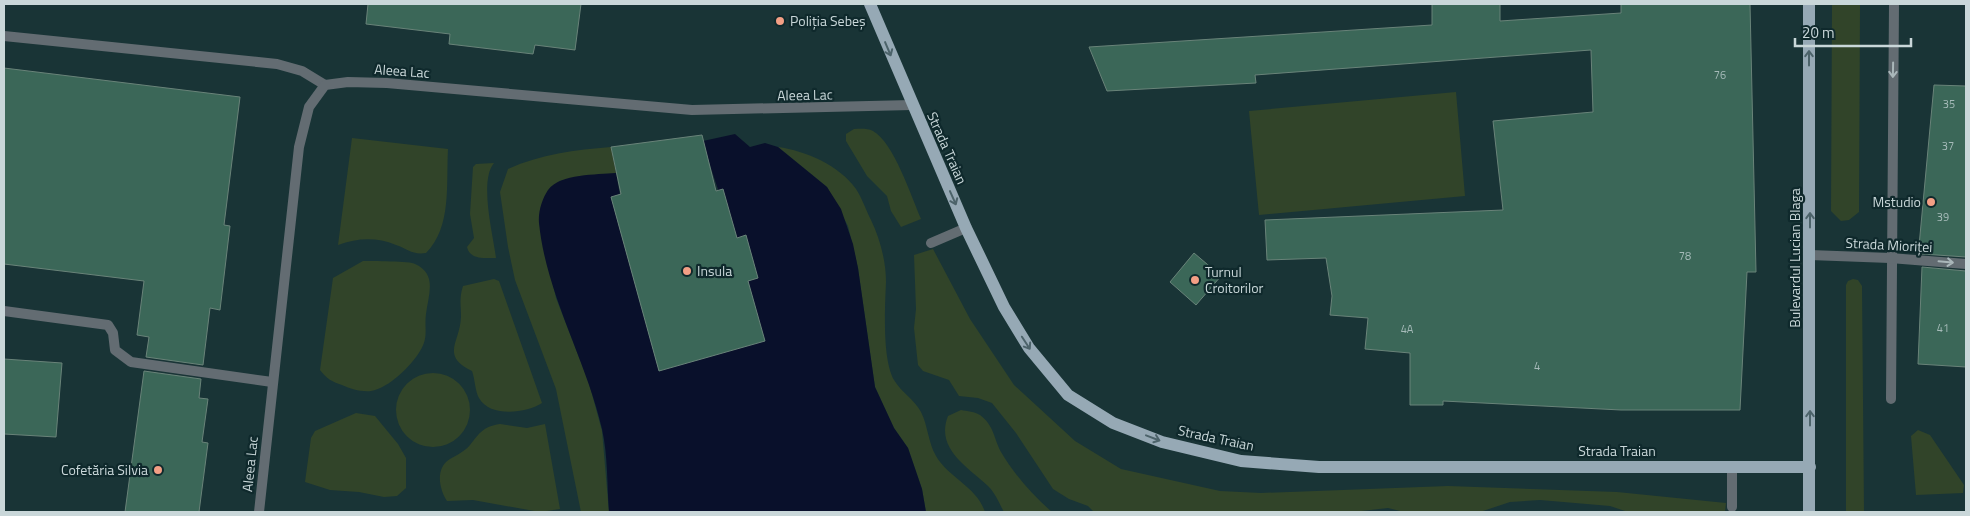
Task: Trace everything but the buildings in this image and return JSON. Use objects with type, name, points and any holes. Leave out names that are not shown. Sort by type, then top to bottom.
[{"type":"main road","name":"Strada Traian","points":[[870,4],[912,106],[966,228],[1004,307],[1024,339],[1068,395],[1113,423],[1162,442],[1241,461],[1319,467],[1810,467]]},
{"type":"main road","name":"Bulevardul Lucian Blaga","points":[[1809,4],[1809,512]]},
{"type":"street","points":[[1891,399],[1890,258],[1894,4]]},
{"type":"street","points":[[4,36],[277,64],[302,71],[325,85]]},
{"type":"street","name":"Aleea Lac","points":[[259,512],[272,382],[300,147],[309,107],[325,85],[348,82],[387,83],[692,110],[912,106]]},
{"type":"street","points":[[931,242],[966,228]]},
{"type":"street","name":"Strada Mioriței","points":[[1810,255],[1890,258],[1966,264]]},
{"type":"street","points":[[4,311],[108,325],[113,333],[115,350],[131,362],[272,382]]},
{"type":"street","points":[[1732,467],[1732,507]]},
{"type":"green space","points":[[1832,4],[1860,4],[1859,212],[1849,220],[1841,221],[1831,211]]},
{"type":"green space","points":[[1456,92],[1465,196],[1259,215],[1249,111]]},
{"type":"green space","points":[[854,129],[873,131],[881,137],[895,158],[921,219],[901,227],[891,211],[887,196],[867,176],[846,141],[846,134]]},
{"type":"green space","points":[[352,138],[448,149],[444,218],[434,243],[426,253],[414,252],[389,242],[374,240],[360,240],[338,245]]},
{"type":"green space","points":[[611,147],[616,173],[559,181],[539,222],[556,298],[589,383],[602,431],[609,512],[581,512],[556,389],[515,280],[500,192],[508,169],[520,164],[558,154]]},
{"type":"green space","points":[[778,147],[800,152],[821,160],[841,173],[856,189],[877,235],[884,258],[886,274],[885,332],[890,371],[897,384],[921,412],[936,456],[948,471],[976,496],[985,512],[926,512],[922,489],[908,448],[894,428],[875,387],[858,268],[848,226],[827,187]]},
{"type":"green space","points":[[494,163],[490,171],[487,195],[496,258],[478,257],[471,254],[467,247],[474,238],[470,214],[473,167],[476,164]]},
{"type":"green space","points":[[933,249],[970,319],[1014,385],[1075,441],[1121,469],[1220,491],[1261,493],[1448,486],[1617,492],[1726,503],[1725,512],[1628,512],[1610,506],[1540,500],[1510,502],[1480,512],[1404,512],[1388,508],[1353,512],[1094,512],[1088,506],[1069,499],[1053,489],[1016,433],[992,403],[978,398],[959,396],[949,380],[923,371],[918,365],[914,328],[916,309],[914,255]]},
{"type":"green space","points":[[363,261],[415,264],[427,274],[430,286],[423,346],[411,363],[392,381],[385,386],[371,391],[360,391],[335,383],[320,370],[333,278]]},
{"type":"green space","points":[[494,279],[499,281],[542,403],[518,411],[500,411],[491,409],[484,404],[479,398],[472,371],[462,365],[454,354],[460,326],[463,286]]},
{"type":"green space","points":[[1858,280],[1862,286],[1864,512],[1846,512],[1846,285],[1848,281]]},
{"type":"green space","points":[[433,373],[454,379],[464,389],[470,410],[464,431],[454,441],[433,447],[412,441],[402,431],[396,410],[402,389],[412,379]]},
{"type":"green space","points":[[961,410],[976,413],[985,419],[1001,452],[1012,468],[1031,492],[1052,512],[1004,512],[991,489],[963,464],[950,448],[945,428],[948,416]]},
{"type":"green space","points":[[356,413],[375,416],[398,444],[406,458],[406,488],[397,496],[384,497],[359,492],[330,490],[305,482],[311,438],[315,431]]},
{"type":"green space","points":[[500,424],[527,428],[545,424],[560,509],[540,512],[473,500],[447,501],[440,485],[440,473],[445,463],[466,449],[485,429]]},
{"type":"green space","points":[[1918,430],[1930,435],[1964,485],[1963,493],[1916,495],[1911,436]]},
{"type":"water","points":[[735,134],[750,147],[765,143],[778,147],[827,187],[841,209],[853,244],[858,268],[875,387],[894,428],[908,448],[922,489],[926,512],[609,512],[602,429],[595,403],[558,301],[543,249],[539,223],[542,201],[548,190],[561,180],[579,176],[616,173],[620,195],[611,198],[659,371],[748,281],[703,141]]},
{"type":"place","name":"Poliția Sebeș","points":[[780,21]]},
{"type":"place","name":"Mstudio","points":[[1931,202]]},
{"type":"place","name":"Insula","points":[[687,271]]},
{"type":"place","name":"Turnul Croitorilor","points":[[1195,280]]},
{"type":"place","name":"Cofetăria Silvia","points":[[158,470]]}]
